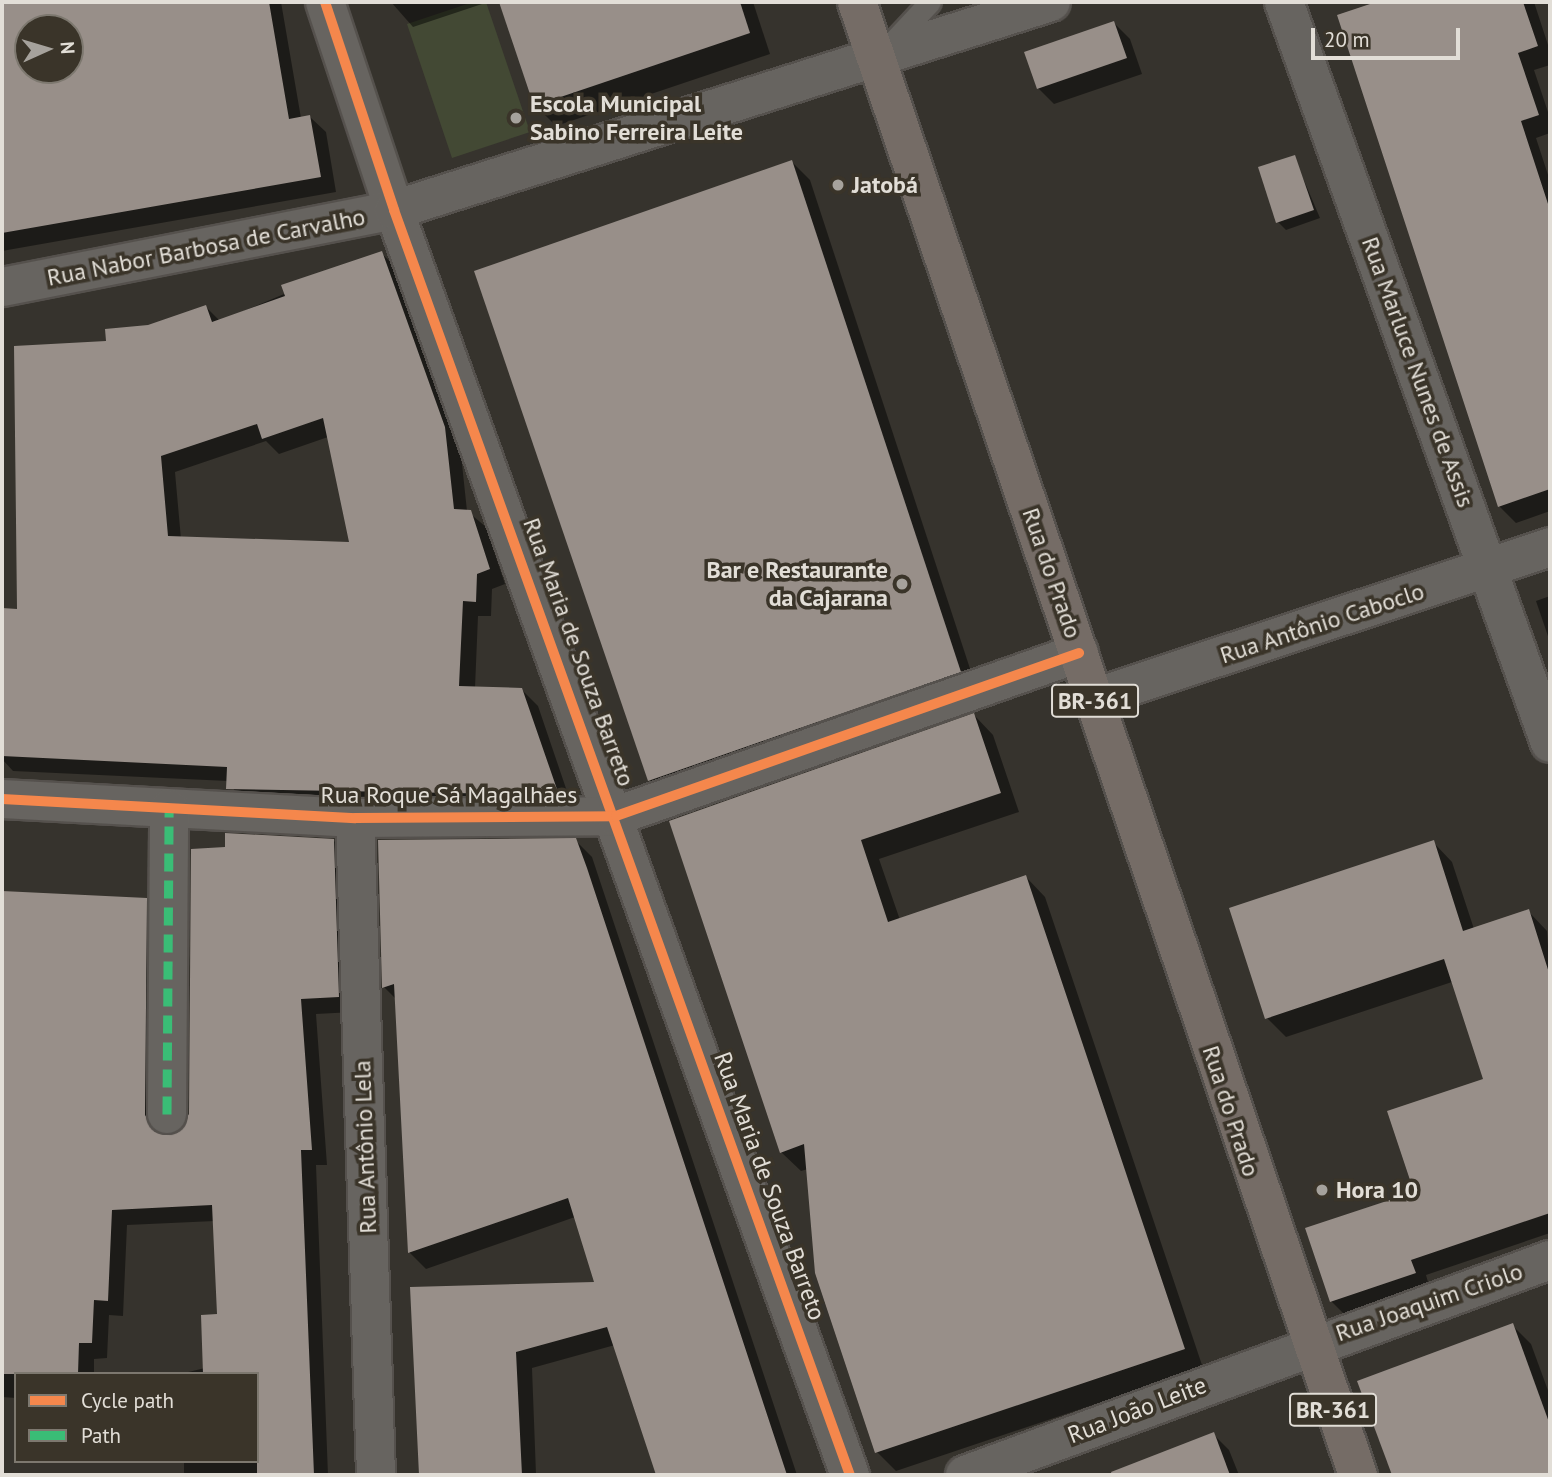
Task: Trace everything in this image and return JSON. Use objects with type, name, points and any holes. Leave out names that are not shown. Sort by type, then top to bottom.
[{"type":"main road","name":"Rua do Prado","points":[[857,2],[1079,653],[1309,1344]]},
{"type":"main road","name":"BR-361","points":[[1309,1344],[1358,1475]]},
{"type":"street","name":"Rua Maria de Souza Barreto","points":[[325,2],[394,210],[617,816],[850,1475]]},
{"type":"street","name":"Rua Nabor Barbosa de Carvalho","points":[[2,287],[394,210],[876,60],[1051,2]]},
{"type":"street","name":"Rua Marluce Nunes de Assis","points":[[1284,2],[1550,744]]},
{"type":"street","name":"Rua Antônio Caboclo","points":[[1094,698],[1550,547]]},
{"type":"street","name":"Rua Roque Sá Magalhães","points":[[2,799],[355,818],[617,816],[1079,653]]},
{"type":"street","points":[[167,1114],[169,809]]},
{"type":"street","name":"Rua Antônio Lela","points":[[355,818],[376,1475]]},
{"type":"street","name":"Rua Joaquim Criolo","points":[[1309,1344],[1550,1260]]},
{"type":"street","name":"Rua João Leite","points":[[965,1475],[1309,1344]]},
{"type":"lane","points":[[876,60],[930,2]]},
{"type":"green space","points":[[473,2],[486,2],[530,132],[452,158],[407,24]]},
{"type":"building","points":[[2,2],[269,2],[289,119],[310,115],[321,177],[2,233]]},
{"type":"building","points":[[499,2],[740,2],[750,33],[534,106]]},
{"type":"building","points":[[1376,2],[1523,2],[1538,46],[1518,53],[1539,115],[1521,121],[1550,210],[1550,489],[1498,507],[1337,15]]},
{"type":"building","points":[[1114,21],[1127,58],[1037,89],[1024,52]]},
{"type":"building","points":[[1295,155],[1314,210],[1276,223],[1258,167]]},
{"type":"building","points":[[792,160],[961,672],[648,781],[474,271]]},
{"type":"building","points":[[382,251],[445,427],[454,509],[471,510],[490,569],[477,574],[476,602],[463,601],[459,686],[522,688],[559,795],[226,789],[227,767],[2,756],[2,608],[17,609],[14,346],[106,341],[105,329],[148,325],[206,305],[212,322],[285,296],[281,285]],"holes":[[[323,418],[349,542],[168,536],[161,456],[257,424],[262,439]]]},
{"type":"building","points":[[974,713],[1001,793],[861,840],[888,922],[1026,875],[1185,1349],[875,1453],[815,1273],[804,1144],[780,1153],[669,821]]},
{"type":"building","points":[[225,833],[334,839],[339,997],[301,999],[312,1150],[301,1150],[314,1475],[257,1475],[259,1372],[203,1372],[201,1315],[217,1314],[212,1205],[112,1210],[108,1301],[94,1300],[92,1343],[79,1343],[78,1372],[2,1374],[2,891],[147,898],[145,1115],[155,1132],[177,1133],[189,1114],[191,849],[225,847]]},
{"type":"building","points":[[576,838],[787,1475],[656,1475],[607,1327],[516,1352],[522,1475],[419,1475],[410,1287],[594,1282],[568,1198],[408,1253],[394,984],[382,988],[378,840]]},
{"type":"building","points":[[1434,840],[1463,931],[1529,909],[1550,976],[1550,1213],[1411,1260],[1416,1273],[1330,1302],[1305,1228],[1414,1192],[1387,1111],[1483,1079],[1444,959],[1265,1019],[1229,908]]},
{"type":"building","points":[[1513,1323],[1550,1425],[1550,1475],[1392,1475],[1357,1381]]},
{"type":"building","points":[[1214,1432],[1230,1475],[1112,1475],[1111,1472]]},
{"type":"marked path","points":[[167,1114],[169,809]]},
{"type":"cycle path","points":[[325,2],[394,210],[850,1475]]},
{"type":"cycle path","points":[[2,799],[355,818],[616,816],[1079,653]]},
{"type":"place","name":"Escola Municipal Sabino Ferreira Leite","points":[[516,118]]},
{"type":"place","name":"Jatobá","points":[[838,185]]},
{"type":"place","name":"Bar e Restaurante da Cajarana","points":[[902,584]]},
{"type":"place","name":"Hora 10","points":[[1322,1190]]}]
